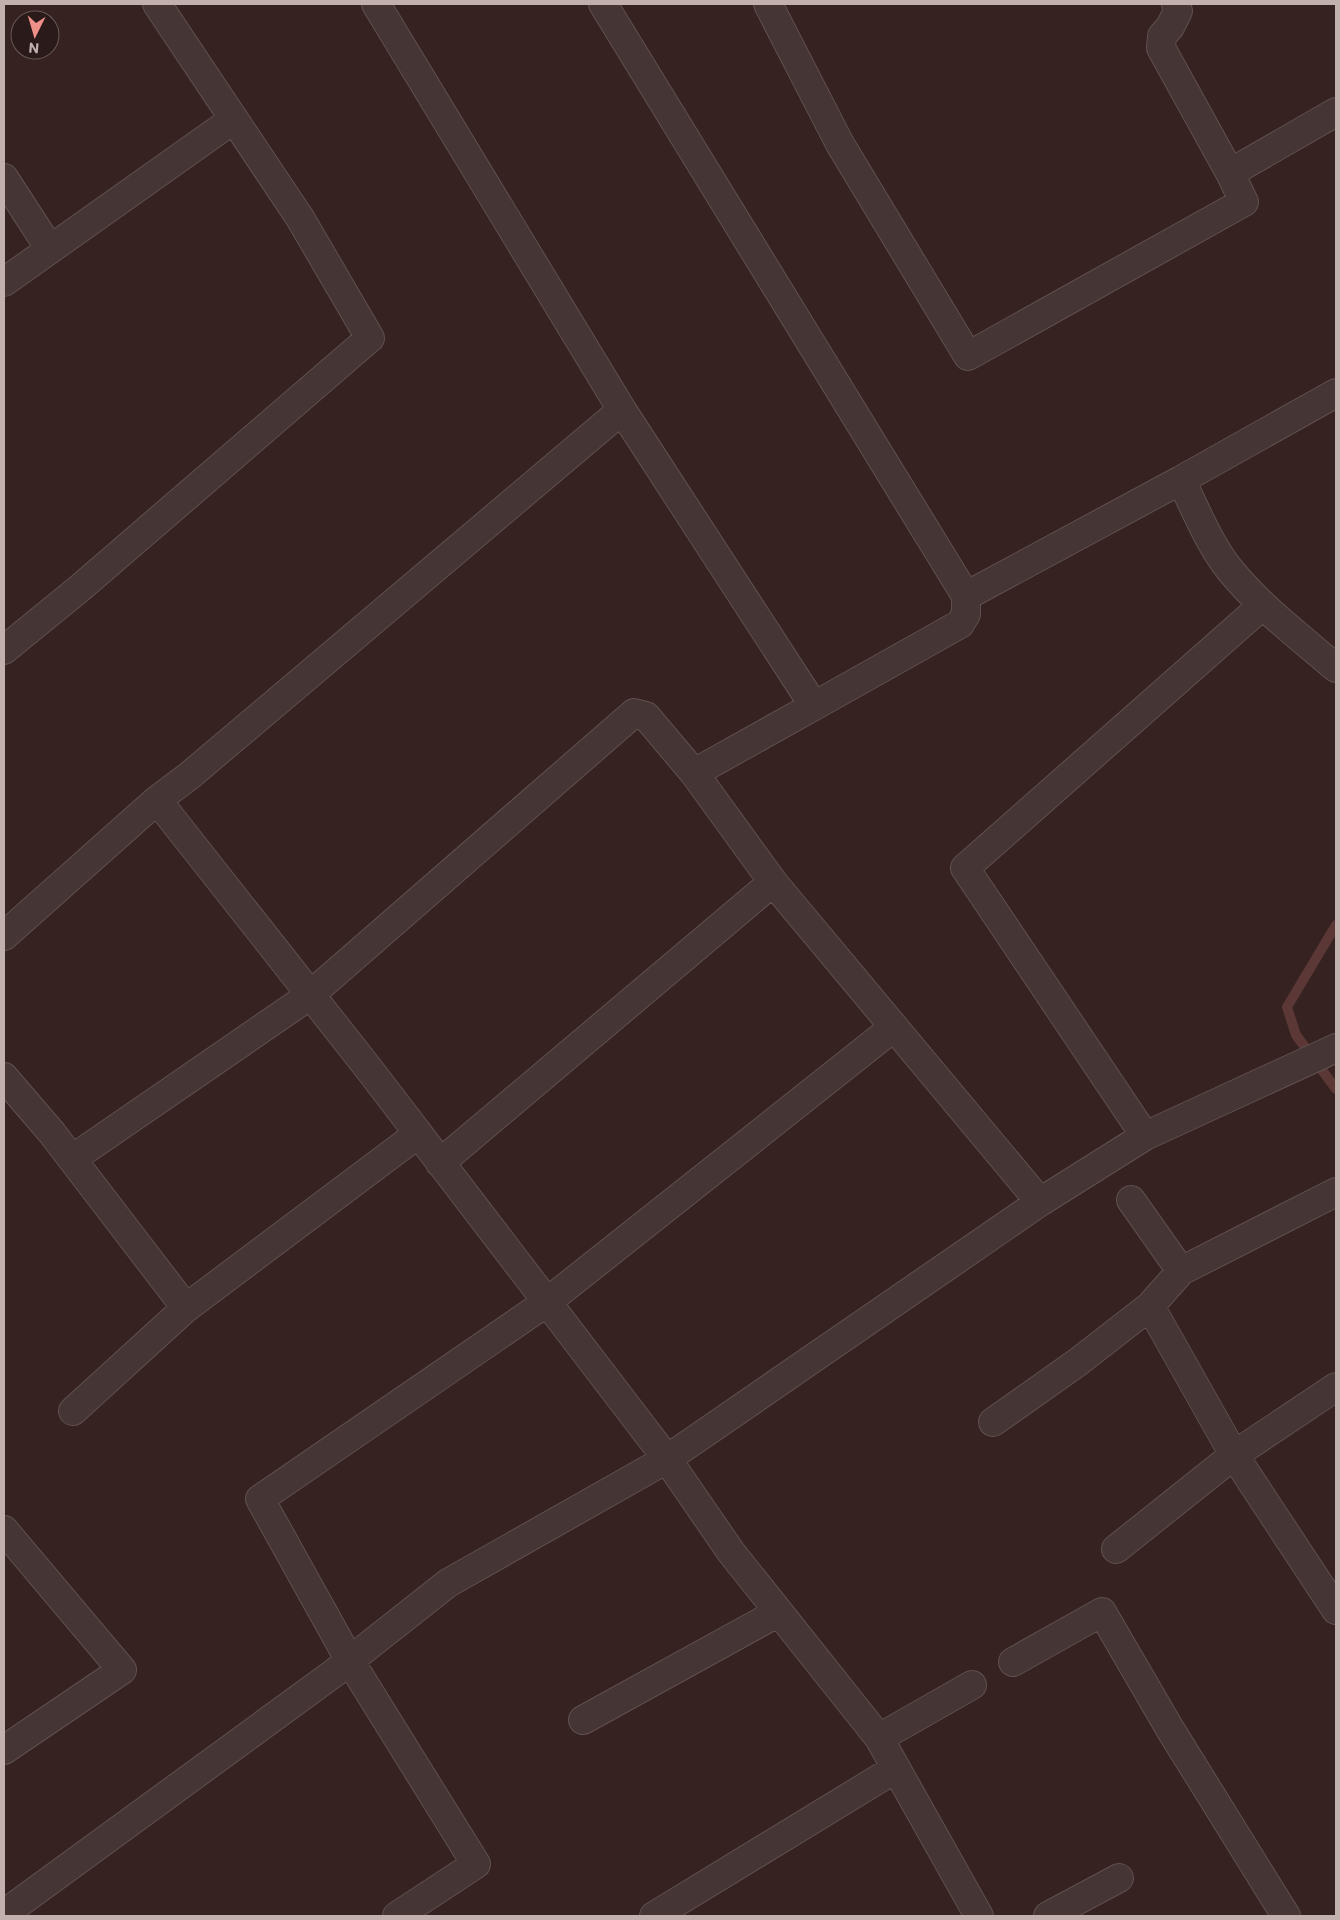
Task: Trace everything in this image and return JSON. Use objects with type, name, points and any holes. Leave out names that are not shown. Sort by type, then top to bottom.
[{"type":"street","points":[[4,650],[87,582],[370,338],[300,218],[157,4]]},
{"type":"street","points":[[376,4],[622,410],[814,706]]},
{"type":"street","points":[[603,4],[966,596],[966,614],[960,624],[694,773]]},
{"type":"street","points":[[768,4],[840,144],[968,356],[1244,202],[1162,48],[1162,36],[1170,27],[1178,11],[1176,4]]},
{"type":"street","points":[[1230,173],[1336,112]]},
{"type":"street","points":[[4,282],[234,119]]},
{"type":"street","points":[[4,178],[50,249]]},
{"type":"street","points":[[966,596],[1181,480],[1336,393]]},
{"type":"street","points":[[4,936],[157,800],[189,776],[622,410]]},
{"type":"street","points":[[1181,480],[1211,540],[1229,569],[1263,606],[1336,668]]},
{"type":"street","points":[[1145,1136],[965,868],[1263,606]]},
{"type":"street","points":[[72,1159],[309,996],[634,713],[646,716],[694,773],[773,882],[1040,1202]]},
{"type":"street","points":[[157,800],[418,1134],[667,1459],[731,1552],[879,1738],[979,1916]]},
{"type":"street","points":[[440,1163],[773,882]]},
{"type":"street","points":[[397,1916],[476,1864],[350,1661],[260,1499],[547,1302],[894,1027]]},
{"type":"street","points":[[4,1914],[350,1661],[448,1582],[667,1459],[1040,1202],[1145,1136],[1336,1048]]},
{"type":"street","points":[[4,1077],[72,1159],[186,1308]]},
{"type":"street","points":[[73,1411],[186,1308],[418,1134]]},
{"type":"street","points":[[993,1422],[1078,1362],[1150,1306],[1181,1271],[1336,1192]]},
{"type":"street","points":[[1131,1200],[1181,1271]]},
{"type":"street","points":[[1150,1306],[1234,1455],[1336,1610]]},
{"type":"street","points":[[1116,1549],[1234,1455],[1336,1387]]},
{"type":"street","points":[[4,1530],[122,1670],[4,1750]]},
{"type":"street","points":[[583,1720],[779,1612]]},
{"type":"street","points":[[1013,1662],[1102,1612],[1170,1729],[1286,1916]]},
{"type":"street","points":[[879,1738],[972,1685]]},
{"type":"street","points":[[654,1916],[895,1769]]},
{"type":"street","points":[[1048,1916],[1119,1878]]},
{"type":"waterway","points":[[1336,925],[1287,1007],[1296,1035],[1336,1089]]}]
